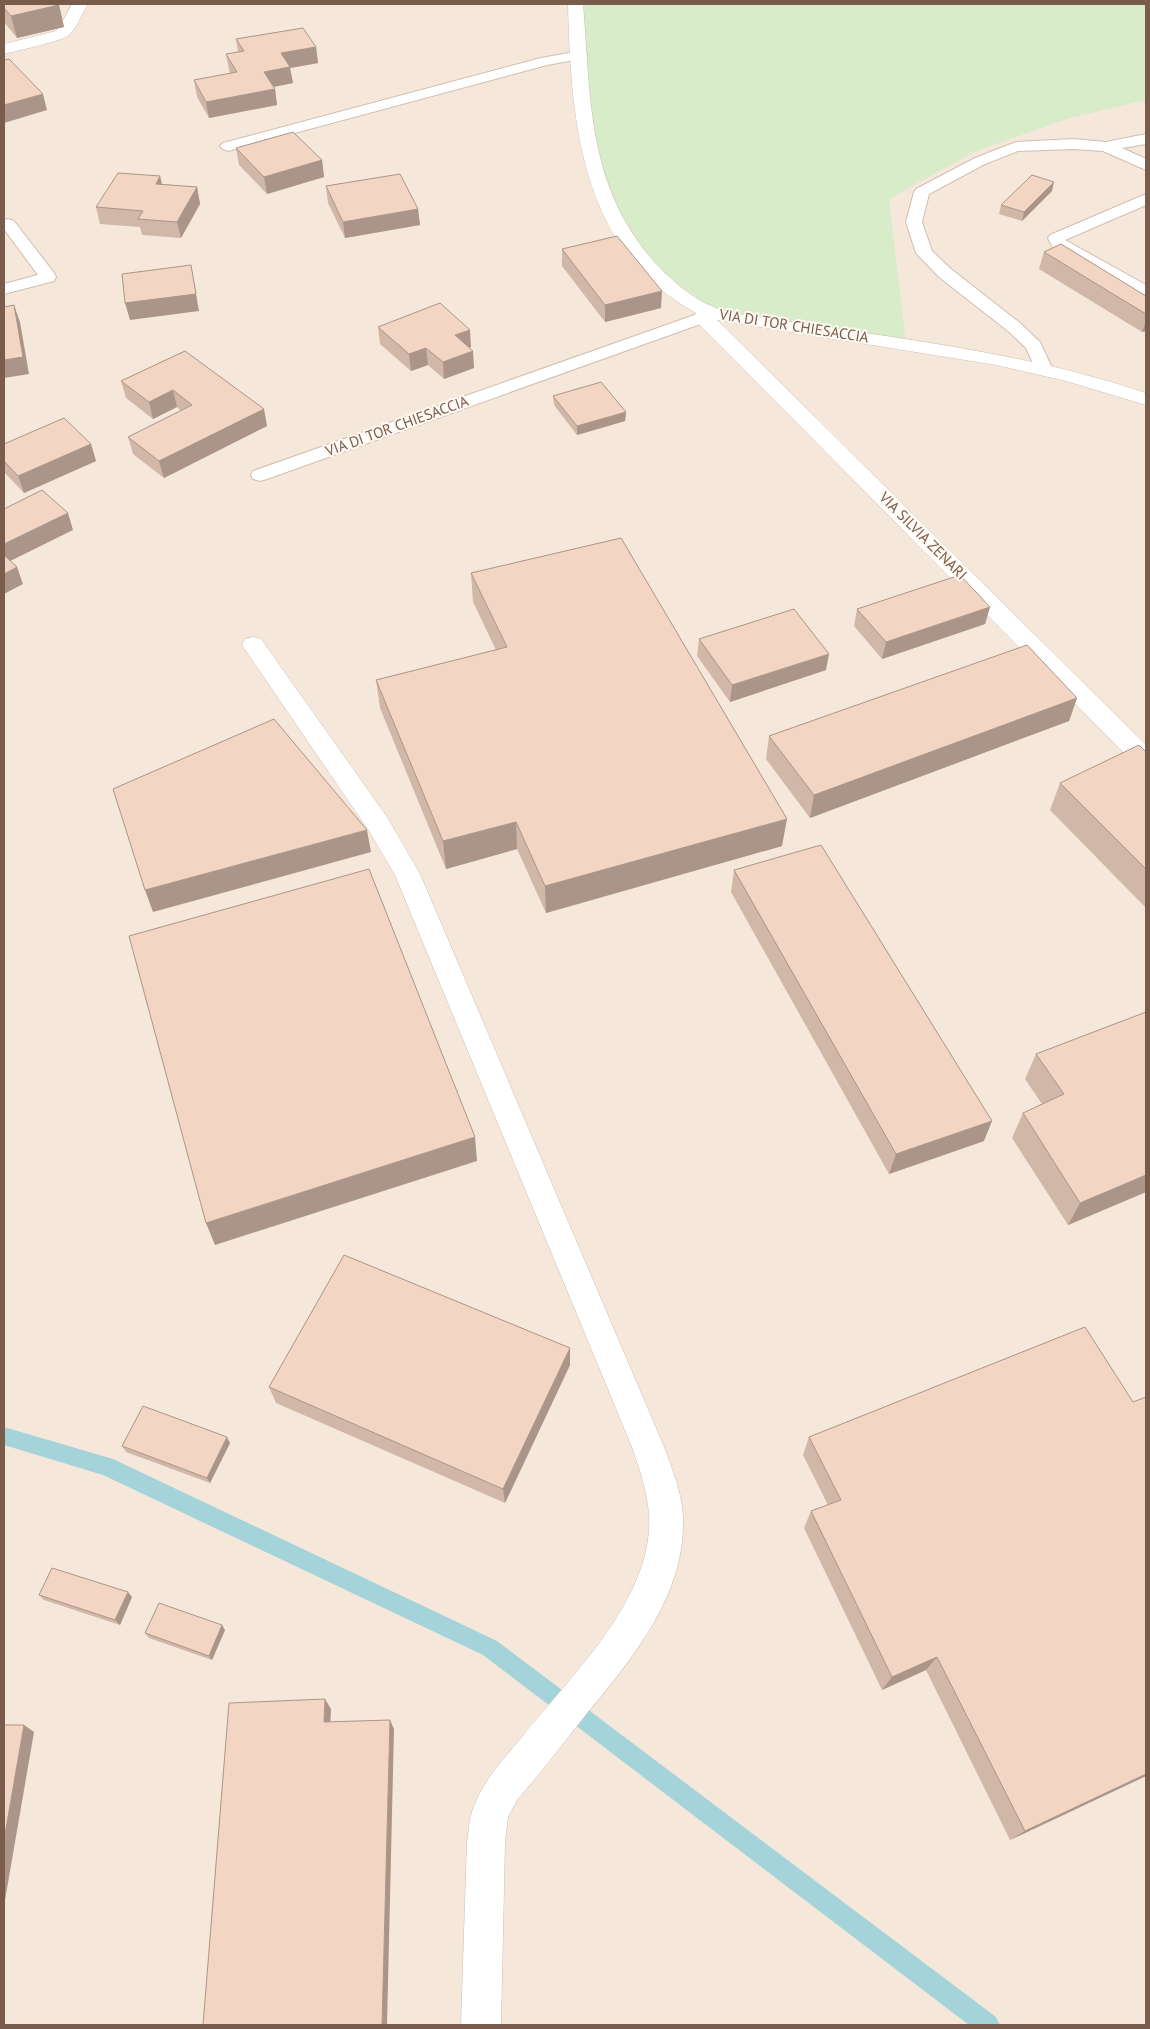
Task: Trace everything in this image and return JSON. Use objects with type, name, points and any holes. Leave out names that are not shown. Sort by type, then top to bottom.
[{"type":"street","points":[[4,49],[61,34],[67,30],[75,8],[80,4]]},
{"type":"street","name":"VIA DI TOR CHIESACCIA","points":[[575,4],[586,133],[594,170],[609,208],[629,240],[659,279],[680,297],[705,314],[965,353],[1043,368],[1110,386],[1146,399]]},
{"type":"street","name":"VIA SILVIA ZENARI","points":[[705,314],[1146,760]]},
{"type":"street","points":[[252,645],[378,824],[407,874],[648,1447],[660,1483],[666,1522],[663,1558],[650,1594],[632,1630],[504,1787],[490,1814],[486,1842],[481,2025]]},
{"type":"lane","points":[[228,146],[546,61],[580,55]]},
{"type":"lane","points":[[1043,368],[1034,346],[924,254],[914,222],[922,192],[980,161],[1016,147],[1073,144],[1106,147],[1146,139]]},
{"type":"lane","points":[[1106,147],[1146,165]]},
{"type":"lane","points":[[1146,199],[1056,238],[1059,245],[1146,292]]},
{"type":"lane","points":[[4,289],[48,277],[8,224]]},
{"type":"lane","name":"VIA DI TOR CHIESACCIA","points":[[260,475],[705,314]]},
{"type":"shaded area","points":[[4,4],[1146,4],[1146,2025],[4,2025]]},
{"type":"green space","points":[[575,4],[1146,4],[1146,100],[1070,118],[976,151],[889,199],[906,344],[746,320],[693,305],[615,241],[594,170]]},
{"type":"building","points":[[4,4],[59,5],[11,16],[4,8]]},
{"type":"building","points":[[303,28],[316,47],[281,53],[290,67],[264,72],[275,89],[206,102],[194,80],[237,72],[226,54],[244,51],[236,39]]},
{"type":"building","points":[[9,59],[43,94],[4,105],[4,60]]},
{"type":"building","points":[[293,132],[322,160],[264,177],[236,148]]},
{"type":"building","points":[[118,173],[160,176],[156,184],[197,187],[177,222],[138,219],[143,211],[96,207]]},
{"type":"building","points":[[400,174],[418,209],[343,222],[326,186]]},
{"type":"building","points":[[1032,175],[1054,182],[1024,212],[1001,205]]},
{"type":"building","points":[[617,236],[662,291],[605,305],[562,249]]},
{"type":"building","points":[[1061,244],[1146,296],[1146,314],[1044,252]]},
{"type":"building","points":[[191,265],[196,294],[125,303],[122,274]]},
{"type":"building","points":[[440,303],[470,330],[455,335],[473,351],[443,362],[426,348],[409,354],[378,327]]},
{"type":"building","points":[[14,305],[23,357],[4,360],[4,307]]},
{"type":"building","points":[[185,351],[264,409],[159,461],[128,437],[192,405],[173,390],[149,402],[121,381]]},
{"type":"building","points":[[601,382],[626,412],[577,426],[553,396]]},
{"type":"building","points":[[64,418],[91,444],[18,476],[4,461],[4,444]]},
{"type":"building","points":[[42,490],[68,513],[4,544],[4,509]]},
{"type":"building","points":[[621,538],[787,819],[545,886],[516,822],[443,841],[376,680],[507,647],[471,573]]},
{"type":"building","points":[[4,555],[17,567],[4,574]]},
{"type":"building","points":[[960,575],[990,607],[886,642],[857,609]]},
{"type":"building","points":[[794,609],[829,654],[732,685],[699,639]]},
{"type":"building","points":[[1027,645],[1077,698],[814,795],[769,736]]},
{"type":"building","points":[[274,719],[367,830],[145,890],[113,789]]},
{"type":"building","points":[[1139,745],[1146,752],[1146,869],[1060,783]]},
{"type":"building","points":[[821,845],[992,1121],[896,1154],[734,870]]},
{"type":"building","points":[[369,869],[475,1137],[206,1223],[129,936]]},
{"type":"building","points":[[1146,1012],[1146,1175],[1080,1203],[1023,1113],[1064,1094],[1036,1054]]},
{"type":"building","points":[[344,1255],[570,1348],[503,1489],[269,1387]]},
{"type":"building","points":[[1085,1327],[1133,1402],[1146,1397],[1146,1774],[1025,1831],[937,1657],[892,1677],[811,1511],[841,1500],[809,1437]]},
{"type":"building","points":[[143,1406],[227,1437],[207,1478],[122,1446]]},
{"type":"building","points":[[52,1568],[128,1592],[115,1620],[39,1595]]},
{"type":"building","points":[[159,1603],[222,1625],[209,1656],[145,1633]]},
{"type":"building","points":[[325,1699],[324,1722],[390,1720],[382,2025],[203,2025],[229,1703]]},
{"type":"building","points":[[4,1725],[24,1725],[4,1840]]},
{"type":"waterway","points":[[4,1436],[106,1466],[490,1648],[988,2025]]}]
